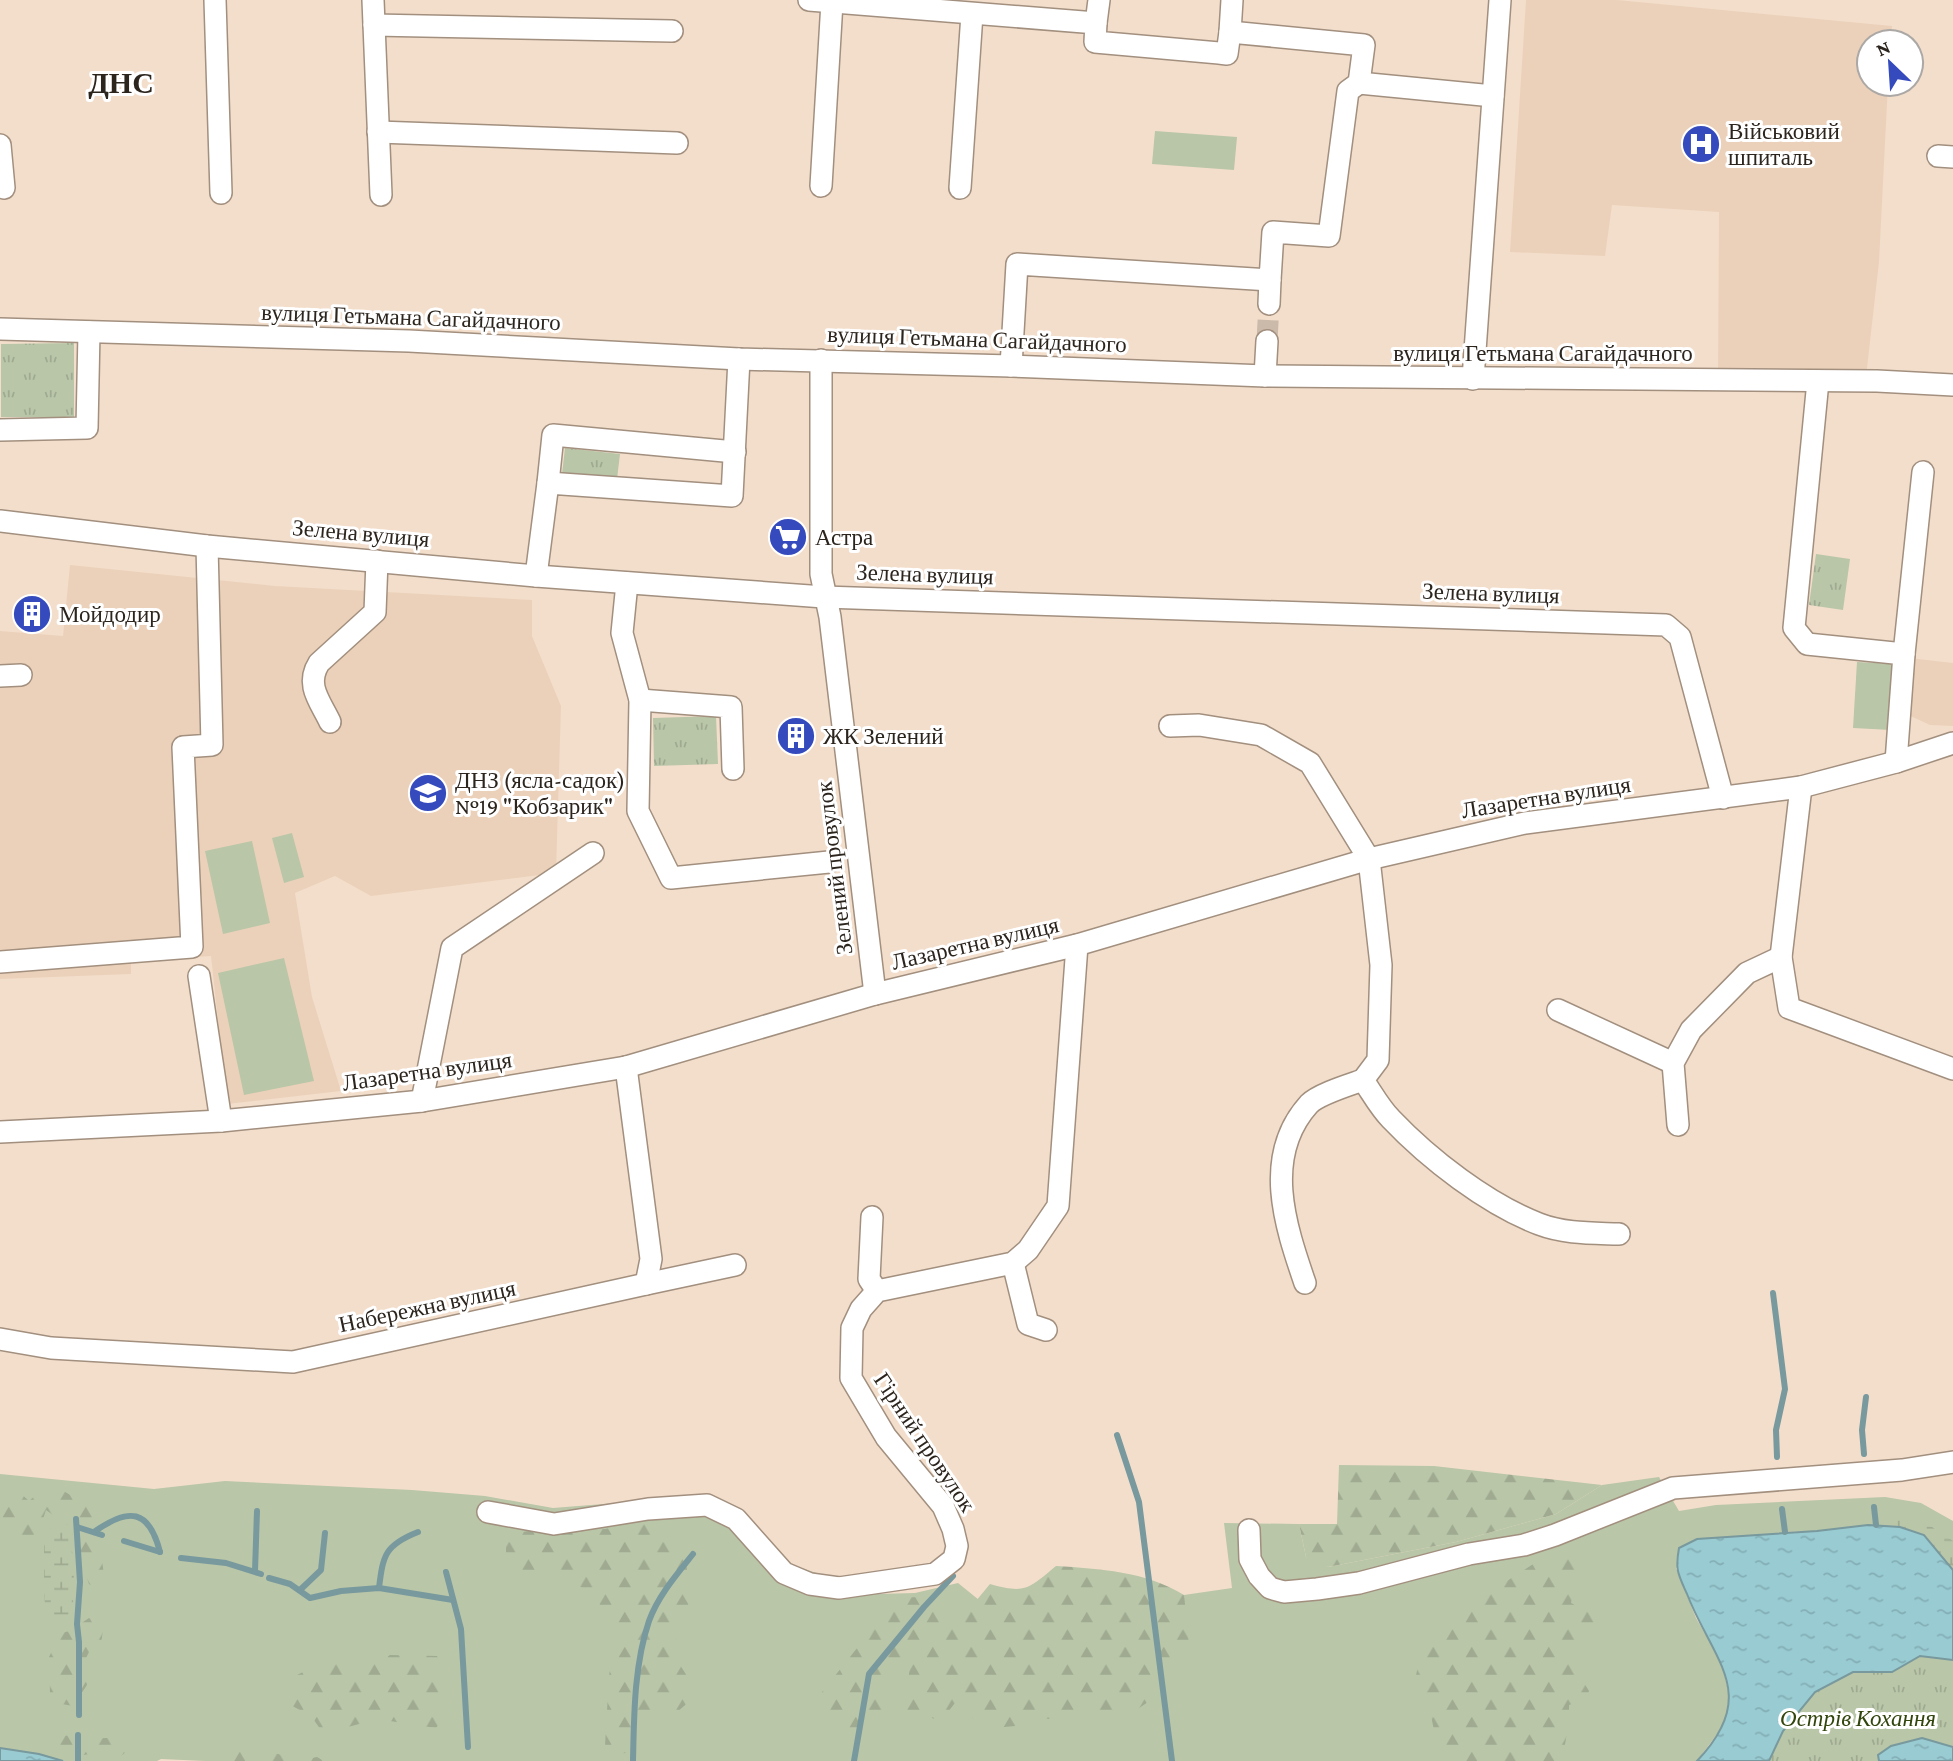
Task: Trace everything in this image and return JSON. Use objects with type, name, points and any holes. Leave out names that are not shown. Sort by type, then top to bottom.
[{"type":"street","points":[[215,0],[221,193]]},
{"type":"street","points":[[373,0],[381,195]]},
{"type":"street","points":[[809,0],[1096,23]]},
{"type":"street","points":[[1099,0],[1095,42],[1227,54],[1232,0]]},
{"type":"street","points":[[1472,379],[1500,0]]},
{"type":"street","points":[[821,186],[832,2]]},
{"type":"street","points":[[960,188],[972,14]]},
{"type":"street","points":[[374,25],[672,31]]},
{"type":"street","points":[[1230,32],[1364,46],[1359,83]]},
{"type":"street","points":[[1269,304],[1273,232],[1329,236],[1348,91],[1359,83],[1493,96]]},
{"type":"street","points":[[378,132],[677,142]]},
{"type":"street","points":[[0,145],[4,188]]},
{"type":"street","points":[[1011,366],[1017,264],[1270,280]]},
{"type":"street","name":"вулиця Гетьмана Сагайдачного","points":[[0,330],[409,341],[739,359],[1265,376],[1818,381],[1953,385]]},
{"type":"street","points":[[0,430],[88,428],[89,332]]},
{"type":"street","points":[[1265,376],[1267,341]]},
{"type":"street","points":[[548,483],[732,496],[739,359]]},
{"type":"street","name":"Зелений провулок","points":[[821,360],[821,574],[830,617],[875,993]]},
{"type":"street","points":[[1818,381],[1794,628],[1807,644],[1903,654]]},
{"type":"street","points":[[536,576],[553,435],[735,452]]},
{"type":"street","points":[[1896,762],[1903,654],[1923,472]]},
{"type":"street","name":"Зелена вулиця","points":[[0,521],[207,546],[536,576],[824,597],[1666,625],[1680,637],[1723,798]]},
{"type":"street","points":[[0,962],[192,947],[183,747],[212,745],[207,546]]},
{"type":"street","points":[[330,722],[311,683],[314,671],[319,663],[375,612],[377,561]]},
{"type":"street","points":[[627,583],[622,633],[640,700],[638,811],[671,878],[829,862]]},
{"type":"street","points":[[640,700],[731,707],[733,769]]},
{"type":"street","points":[[1170,726],[1199,724],[1261,735],[1310,763],[1369,859],[1380,979],[1378,1060],[1363,1080],[1311,1102],[1290,1133],[1279,1180],[1287,1233],[1306,1283]]},
{"type":"street","name":"Лазаретна вулиця","points":[[0,1132],[221,1121],[422,1101],[626,1067],[875,993],[1077,945],[1369,859],[1525,823],[1801,787],[1896,762],[1953,743]]},
{"type":"street","points":[[1801,787],[1782,957],[1789,1008],[1953,1069]]},
{"type":"street","points":[[422,1101],[452,948],[593,853]]},
{"type":"street","points":[[872,1217],[869,1279],[877,1291],[1013,1263],[1028,1250],[1058,1206],[1077,945]]},
{"type":"street","points":[[1678,1125],[1674,1063],[1691,1030],[1747,973],[1782,957]]},
{"type":"street","points":[[199,976],[221,1121]]},
{"type":"street","points":[[1558,1010],[1674,1063]]},
{"type":"street","points":[[626,1067],[651,1259],[646,1284]]},
{"type":"street","points":[[1363,1080],[1390,1118],[1440,1162],[1489,1199],[1540,1224],[1576,1233],[1619,1234]]},
{"type":"street","points":[[1013,1263],[1028,1324],[1046,1330]]},
{"type":"street","name":"Набережна вулиця","points":[[0,1339],[51,1349],[293,1362],[735,1265]]},
{"type":"street","name":"Гірний провулок","points":[[488,1512],[554,1524],[648,1510],[707,1505],[736,1519],[784,1573],[810,1584],[839,1588],[935,1574],[954,1559],[957,1546],[953,1529],[943,1506],[886,1437],[851,1378],[852,1328],[861,1309],[877,1291]]},
{"type":"street","points":[[1249,1530],[1250,1559],[1259,1576],[1270,1588],[1284,1592],[1317,1589],[1359,1583],[1469,1554],[1524,1545],[1673,1488],[1902,1470],[1953,1462]]},
{"type":"shaded area","name":"Військовий шпиталь","points":[[1526,0],[1617,0],[1892,26],[1855,28],[1855,98],[1887,98],[1879,262],[1866,377],[1718,377],[1719,212],[1612,205],[1605,256],[1510,252]]},
{"type":"shaded area","points":[[70,565],[275,586],[532,600],[532,636],[561,706],[556,873],[371,896],[335,876],[295,893],[312,997],[341,1091],[227,1104],[211,956],[131,961],[131,974],[0,979],[0,631],[63,636]]},
{"type":"shaded area","points":[[1909,658],[1953,663],[1953,726],[1930,725],[1904,713]]},
{"type":"green space","points":[[1155,131],[1237,137],[1234,170],[1152,164]]},
{"type":"green space","points":[[74,343],[74,417],[1,417],[1,344]]},
{"type":"green space","points":[[565,448],[620,454],[617,479],[562,474]]},
{"type":"green space","points":[[1816,554],[1850,559],[1843,610],[1809,605]]},
{"type":"green space","points":[[1857,662],[1895,664],[1891,730],[1853,728]]},
{"type":"green space","points":[[716,716],[718,764],[654,766],[653,718]]},
{"type":"green space","points":[[292,833],[304,877],[284,883],[272,838]]},
{"type":"green space","points":[[252,841],[270,923],[223,934],[205,851]]},
{"type":"green space","points":[[284,958],[314,1081],[244,1095],[218,973]]},
{"type":"green space","points":[[1339,1465],[1434,1466],[1602,1485],[1556,1514],[1456,1542],[1328,1567],[1316,1564],[1306,1557],[1299,1524],[1337,1524]]},
{"type":"green space","points":[[0,1474],[154,1489],[225,1481],[412,1490],[485,1496],[553,1508],[692,1497],[726,1501],[754,1523],[790,1564],[878,1594],[915,1593],[958,1583],[979,1600],[1184,1595],[1232,1588],[1224,1523],[1299,1524],[1306,1557],[1328,1567],[1456,1542],[1556,1514],[1602,1485],[1659,1477],[1679,1511],[1716,1505],[1885,1497],[1921,1503],[1953,1521],[1953,1570],[1899,1527],[1868,1525],[1785,1532],[1676,1568],[1696,1618],[1721,1661],[1730,1698],[1723,1726],[1697,1761],[63,1761],[0,1748]]},
{"type":"green space","points":[[44,1488],[62,1490],[95,1510],[105,1582],[97,1589],[89,1584],[70,1527],[46,1510],[39,1531],[27,1540],[13,1538],[0,1524],[0,1489],[17,1490],[29,1501]]},
{"type":"green space","points":[[1901,1519],[1932,1527],[1953,1541],[1953,1570],[1940,1557],[1885,1526]]},
{"type":"green space","points":[[647,1520],[670,1532],[684,1553],[692,1597],[680,1622],[673,1654],[687,1676],[692,1699],[676,1713],[647,1713],[628,1752],[616,1756],[605,1746],[613,1652],[611,1620],[594,1597],[561,1572],[512,1573],[506,1554],[506,1540],[512,1533],[605,1529]]},
{"type":"green space","points":[[51,1528],[63,1528],[68,1535],[73,1555],[73,1611],[60,1621],[53,1619],[45,1606],[44,1543]]},
{"type":"green space","points":[[1567,1553],[1578,1568],[1571,1603],[1592,1612],[1597,1632],[1583,1643],[1567,1645],[1568,1657],[1589,1691],[1586,1700],[1569,1705],[1569,1722],[1562,1761],[1444,1761],[1438,1751],[1430,1710],[1414,1683],[1419,1663],[1472,1599],[1499,1586],[1541,1559]]},
{"type":"green space","points":[[1056,1566],[1138,1576],[1184,1595],[1189,1643],[1148,1702],[1130,1714],[1029,1720],[1015,1726],[981,1729],[958,1699],[941,1721],[905,1709],[910,1665],[891,1662],[885,1706],[865,1741],[850,1737],[821,1704],[822,1692],[897,1598],[919,1597],[950,1628],[990,1584],[1019,1589],[1039,1580]]},
{"type":"green space","points":[[89,1618],[100,1620],[103,1631],[101,1643],[92,1646],[85,1660],[87,1685],[73,1706],[62,1704],[50,1693],[49,1657],[61,1633],[70,1631]]},
{"type":"green space","points":[[390,1655],[437,1656],[443,1677],[445,1706],[443,1719],[436,1728],[377,1719],[330,1735],[321,1730],[311,1716],[285,1702],[286,1692],[295,1676],[317,1665],[344,1662],[360,1671]]},
{"type":"green space","name":"Острів Кохання","points":[[1920,1656],[1953,1660],[1953,1747],[1922,1738],[1878,1755],[1879,1761],[1769,1761],[1782,1731],[1815,1692],[1853,1672],[1892,1672]]},
{"type":"green space","points":[[52,1732],[83,1739],[118,1739],[125,1741],[127,1750],[117,1758],[96,1761],[90,1754],[83,1755],[74,1748],[53,1748],[45,1740]]},
{"type":"green space","points":[[236,1750],[255,1754],[296,1755],[307,1759],[317,1757],[324,1761],[223,1761],[223,1753]]},
{"type":"water","points":[[1868,1525],[1900,1527],[1924,1535],[1953,1570],[1953,1660],[1920,1656],[1892,1672],[1853,1672],[1815,1692],[1783,1731],[1769,1761],[1697,1761],[1716,1737],[1726,1716],[1729,1696],[1726,1678],[1679,1576],[1679,1548],[1697,1539]]},
{"type":"water","points":[[1922,1738],[1953,1747],[1953,1761],[1879,1761],[1878,1755],[1891,1746]]},
{"type":"water","points":[[0,1748],[39,1754],[63,1761],[0,1761]]},
{"type":"waterway","points":[[1773,1293],[1785,1389],[1776,1430],[1777,1457]]},
{"type":"waterway","points":[[1864,1454],[1862,1430],[1866,1397]]},
{"type":"waterway","points":[[1117,1435],[1139,1502],[1172,1761]]},
{"type":"waterway","points":[[1874,1507],[1876,1525]]},
{"type":"waterway","points":[[1782,1509],[1785,1532]]},
{"type":"waterway","points":[[255,1571],[257,1511]]},
{"type":"waterway","points":[[94,1532],[118,1519],[136,1517],[144,1520],[150,1527],[160,1552]]},
{"type":"waterway","points":[[76,1519],[80,1582],[77,1624],[79,1715]]},
{"type":"waterway","points":[[77,1527],[102,1535]]},
{"type":"waterway","points":[[379,1588],[384,1559],[392,1547],[418,1532]]},
{"type":"waterway","points":[[300,1590],[321,1570],[325,1533]]},
{"type":"waterway","points":[[124,1541],[160,1552]]},
{"type":"waterway","points":[[633,1761],[636,1691],[644,1638],[657,1603],[693,1554]]},
{"type":"waterway","points":[[181,1558],[226,1563],[261,1574]]},
{"type":"waterway","points":[[446,1572],[461,1629],[468,1747]]},
{"type":"waterway","points":[[854,1761],[869,1674],[953,1576]]},
{"type":"waterway","points":[[269,1578],[290,1584],[310,1598],[341,1591],[379,1588],[453,1600]]},
{"type":"waterway","points":[[78,1735],[78,1761]]},
{"type":"tunnel","points":[[1267,341],[1269,304]]},
{"type":"place","name":"Військовий шпиталь","points":[[1701,144]]},
{"type":"place","name":"Астра","points":[[788,537]]},
{"type":"place","name":"Мойдодир","points":[[32,614]]},
{"type":"place","name":"ЖК Зелений","points":[[796,736]]},
{"type":"place","name":"ДНЗ (ясла-садок) №19 \"Кобзарик\"","points":[[428,793]]},
{"type":"district","name":"ДНС","points":[[121,82]]}]
